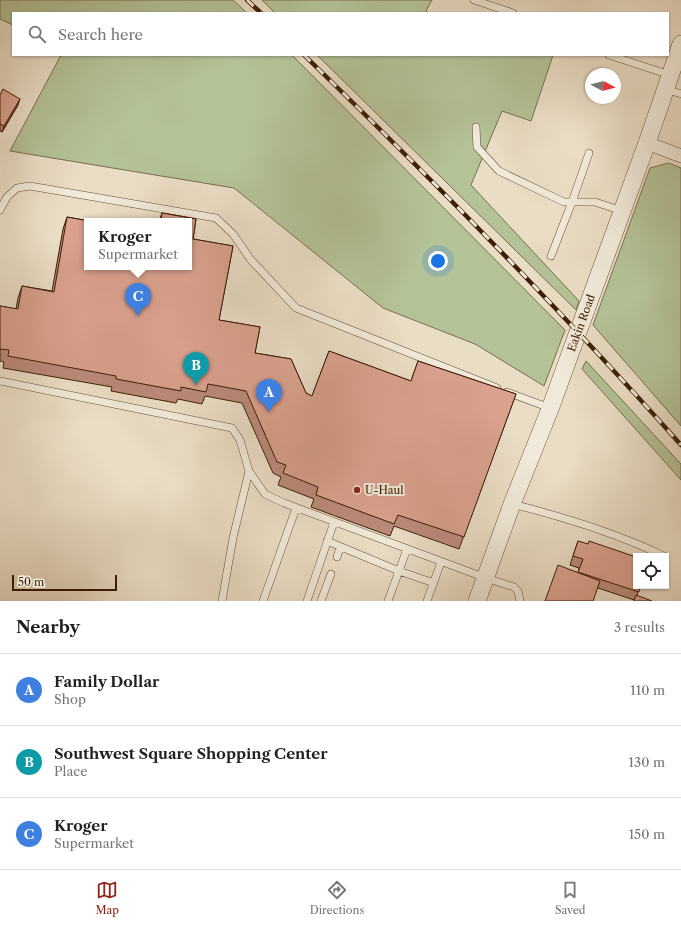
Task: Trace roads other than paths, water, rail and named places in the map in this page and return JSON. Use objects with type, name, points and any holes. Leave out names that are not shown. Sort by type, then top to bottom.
[{"type":"street","name":"Eakin Road","points":[[477,601],[512,504],[550,408],[681,44]]},
{"type":"street","points":[[646,143],[681,156]]},
{"type":"lane","points":[[474,0],[510,12]]},
{"type":"lane","points":[[611,56],[667,82],[681,94]]},
{"type":"lane","points":[[476,127],[477,147],[499,171],[564,202],[595,202],[622,211]]},
{"type":"lane","points":[[551,256],[589,153]]},
{"type":"lane","points":[[0,210],[7,197],[17,188],[30,186],[216,218],[233,234],[251,260],[296,308],[550,408]]},
{"type":"lane","points":[[0,381],[232,428],[240,440],[249,471],[265,494],[296,508],[441,562],[514,587],[518,591],[520,601]]},
{"type":"lane","points":[[222,601],[233,538],[249,471]]},
{"type":"lane","points":[[512,504],[548,513],[636,542],[658,553]]},
{"type":"lane","points":[[263,601],[296,508]]},
{"type":"lane","points":[[307,601],[334,522]]},
{"type":"lane","points":[[327,541],[434,583]]},
{"type":"lane","points":[[337,557],[340,547]]},
{"type":"lane","points":[[388,601],[407,549]]},
{"type":"lane","points":[[427,601],[441,562]]},
{"type":"lane","points":[[321,601],[331,574]]},
{"type":"railway","points":[[247,0],[260,12]]},
{"type":"railway","points":[[305,56],[401,150],[543,295],[681,445]]},
{"type":"place","name":"Kroger","points":[[138,316]]},
{"type":"place","name":"Southwest Square Shopping Center","points":[[196,385]]},
{"type":"place","name":"Family Dollar","points":[[269,412]]},
{"type":"place","name":"U-Haul","points":[[357,490]]}]
